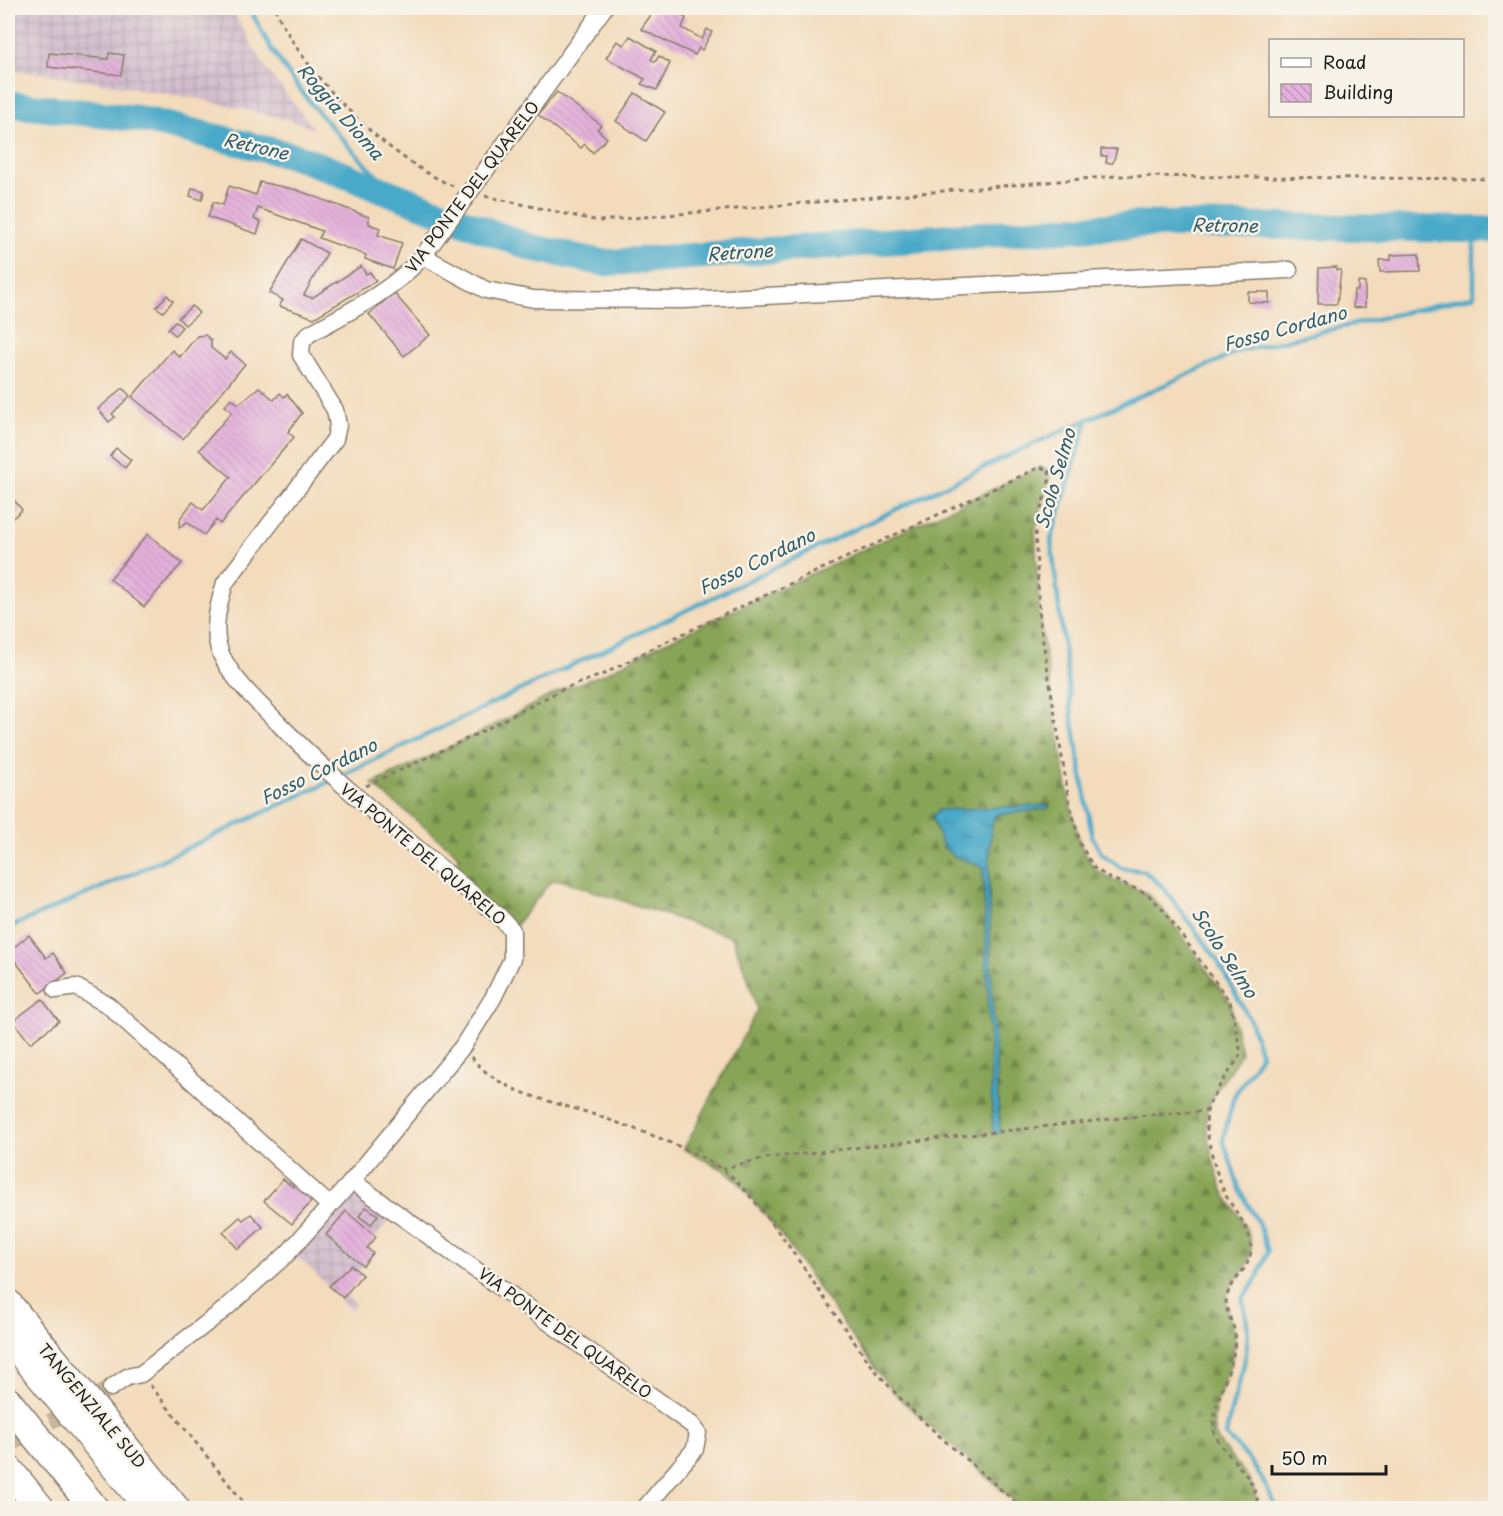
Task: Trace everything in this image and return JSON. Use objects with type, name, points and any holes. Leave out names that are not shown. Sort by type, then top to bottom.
[{"type":"highway","name":"TANGENZIALE SUD","points":[[8,1304],[175,1509]]},
{"type":"highway","name":"TANGENZIALE SUD","points":[[8,1336],[149,1509]]},
{"type":"highway","points":[[8,1402],[94,1509]]},
{"type":"highway","points":[[8,1469],[40,1509]]},
{"type":"street","name":"VIA PONTE DEL QUARELO","points":[[111,1388],[127,1377],[141,1374],[225,1309],[287,1254],[352,1181],[463,1046],[493,998],[512,959],[512,930],[499,916],[320,766],[224,661],[216,632],[216,610],[225,583],[231,574],[335,439],[338,425],[335,410],[302,355],[302,342],[309,334],[386,291],[403,278],[423,256],[469,197],[604,8]]},
{"type":"street","points":[[423,256],[486,290],[534,299],[695,300],[1289,270]]},
{"type":"street","points":[[56,990],[76,987],[108,1005],[329,1205]]},
{"type":"street","name":"VIA PONTE DEL QUARELO","points":[[352,1181],[692,1425],[698,1433],[695,1449],[645,1509]]},
{"type":"path","points":[[275,8],[312,68],[347,110],[393,150],[469,197],[598,221],[1116,176],[1496,179]]},
{"type":"path","points":[[347,789],[473,736],[563,689],[604,674],[667,641],[1040,467],[1049,470],[1050,478],[1035,530],[1040,623],[1073,819],[1080,844],[1094,868],[1109,878],[1146,893],[1154,899],[1230,1002],[1241,1053],[1207,1111],[1215,1170],[1222,1191],[1248,1231],[1251,1247],[1246,1268],[1228,1292],[1226,1300],[1235,1333],[1233,1357],[1214,1417],[1214,1435],[1220,1447],[1233,1456],[1251,1481],[1260,1509]]},
{"type":"path","points":[[463,1046],[480,1068],[506,1087],[602,1117],[684,1149],[722,1169],[738,1182],[777,1229],[875,1369],[898,1397],[1022,1509]]},
{"type":"path","points":[[722,1169],[765,1158],[1147,1115],[1207,1111]]},
{"type":"path","points":[[141,1374],[248,1509]]},
{"type":"shaded area","points":[[8,8],[231,8],[265,67],[314,129],[293,121],[204,100],[48,74],[8,70]]},
{"type":"shaded area","points":[[353,1185],[395,1214],[367,1247],[373,1253],[359,1271],[362,1275],[346,1294],[355,1305],[350,1310],[306,1264],[292,1256]]},
{"type":"green space","points":[[1040,467],[1049,470],[1050,478],[1035,530],[1040,623],[1069,800],[1080,844],[1094,868],[1109,878],[1146,893],[1161,907],[1230,1002],[1241,1053],[1212,1098],[1206,1120],[1212,1157],[1220,1182],[1246,1229],[1251,1248],[1245,1268],[1227,1296],[1226,1306],[1235,1335],[1234,1348],[1216,1408],[1214,1432],[1219,1442],[1249,1479],[1260,1508],[1022,1508],[898,1397],[875,1369],[777,1229],[738,1182],[722,1169],[684,1149],[757,1010],[732,937],[560,880],[551,881],[512,930],[448,874],[459,858],[456,853],[372,784],[473,736],[563,689],[604,674],[657,646]]},
{"type":"water","points":[[1049,805],[1049,808],[1044,809],[996,815],[991,831],[989,911],[1000,1133],[993,1133],[983,867],[954,856],[943,847],[932,817],[939,810]]},
{"type":"building","points":[[656,8],[667,8],[686,18],[682,28],[702,39],[707,29],[712,32],[702,50],[699,48],[695,55],[641,29]]},
{"type":"building","points":[[630,36],[656,51],[651,59],[655,62],[659,56],[670,63],[657,90],[641,84],[645,79],[606,58],[617,41],[624,45]]},
{"type":"building","points":[[49,53],[108,59],[109,53],[124,55],[121,75],[48,67]]},
{"type":"building","points":[[557,92],[601,125],[597,129],[607,138],[593,153],[585,144],[581,148],[538,115]]},
{"type":"building","points":[[635,93],[665,112],[646,141],[616,121]]},
{"type":"building","points":[[1101,149],[1117,149],[1113,163],[1106,163],[1107,156],[1101,156]]},
{"type":"building","points":[[260,182],[297,190],[369,217],[369,224],[380,228],[378,235],[402,243],[393,269],[365,259],[366,255],[319,238],[322,231],[258,208],[254,219],[261,222],[257,234],[208,217],[213,202],[223,205],[229,186],[256,195]]},
{"type":"building","points":[[192,188],[204,191],[202,200],[190,196]]},
{"type":"building","points":[[301,239],[327,253],[304,295],[312,298],[361,266],[366,274],[370,272],[376,281],[314,318],[279,306],[283,300],[269,293]]},
{"type":"building","points":[[1419,254],[1420,271],[1380,272],[1379,260],[1391,260],[1391,255]]},
{"type":"building","points":[[1336,267],[1336,270],[1341,270],[1337,304],[1318,304],[1319,268]]},
{"type":"building","points":[[1358,282],[1365,283],[1365,307],[1353,308],[1354,291],[1358,291]]},
{"type":"building","points":[[1248,292],[1269,292],[1269,303],[1248,302]]},
{"type":"building","points":[[394,293],[430,335],[404,356],[369,314]]},
{"type":"building","points":[[167,295],[173,301],[163,312],[156,307]]},
{"type":"building","points":[[192,306],[199,313],[185,325],[178,318]]},
{"type":"building","points":[[175,321],[182,327],[175,335],[168,329]]},
{"type":"building","points":[[205,335],[211,340],[211,348],[225,359],[231,352],[245,364],[183,439],[132,397],[172,350],[180,357],[197,336]]},
{"type":"building","points":[[259,387],[274,400],[280,393],[284,397],[287,394],[302,413],[288,432],[294,437],[220,524],[216,520],[204,535],[187,522],[179,528],[181,517],[193,502],[203,510],[231,477],[199,450],[232,412],[225,406],[231,398],[239,404]]},
{"type":"building","points":[[123,388],[130,396],[112,414],[115,417],[109,422],[98,409]]},
{"type":"building","points":[[116,448],[131,460],[125,468],[110,456]]},
{"type":"building","points":[[14,500],[22,510],[8,522],[8,505]]},
{"type":"building","points":[[148,534],[182,563],[144,607],[110,579]]},
{"type":"building","points":[[29,935],[46,958],[53,953],[67,973],[40,993],[8,952]]},
{"type":"building","points":[[42,999],[59,1021],[30,1043],[13,1021]]},
{"type":"building","points":[[283,1179],[293,1187],[298,1181],[315,1197],[292,1224],[264,1201]]},
{"type":"building","points":[[366,1207],[378,1215],[371,1225],[359,1216]]},
{"type":"building","points":[[346,1211],[376,1237],[367,1248],[373,1253],[363,1266],[326,1235]]},
{"type":"building","points":[[251,1214],[263,1227],[238,1249],[223,1232],[240,1217],[243,1220]]},
{"type":"building","points":[[351,1265],[362,1275],[343,1298],[329,1286]]},
{"type":"waterway","name":"Roggia Dioma","points":[[250,8],[264,35],[297,86],[336,132],[398,198]]},
{"type":"waterway","name":"Retrone","points":[[8,104],[141,119],[298,157],[529,247],[604,263],[1148,224],[1496,230]]},
{"type":"waterway","name":"Fosso Cordano","points":[[341,776],[1020,450],[1240,351],[1474,296],[1474,229]]},
{"type":"waterway","name":"Scolo Selmo","points":[[1087,420],[1051,540],[1072,717],[1092,836],[1101,853],[1121,868],[1144,871],[1163,887],[1216,958],[1250,1020],[1261,1055],[1234,1096],[1223,1139],[1239,1188],[1259,1225],[1268,1251],[1257,1278],[1242,1300],[1248,1336],[1243,1368],[1226,1436],[1242,1451],[1255,1469],[1267,1488],[1275,1508]]},
{"type":"waterway","name":"Fosso Cordano","points":[[8,928],[121,879],[333,780]]},
{"type":"tunnel","points":[[8,1445],[111,1388]]}]
